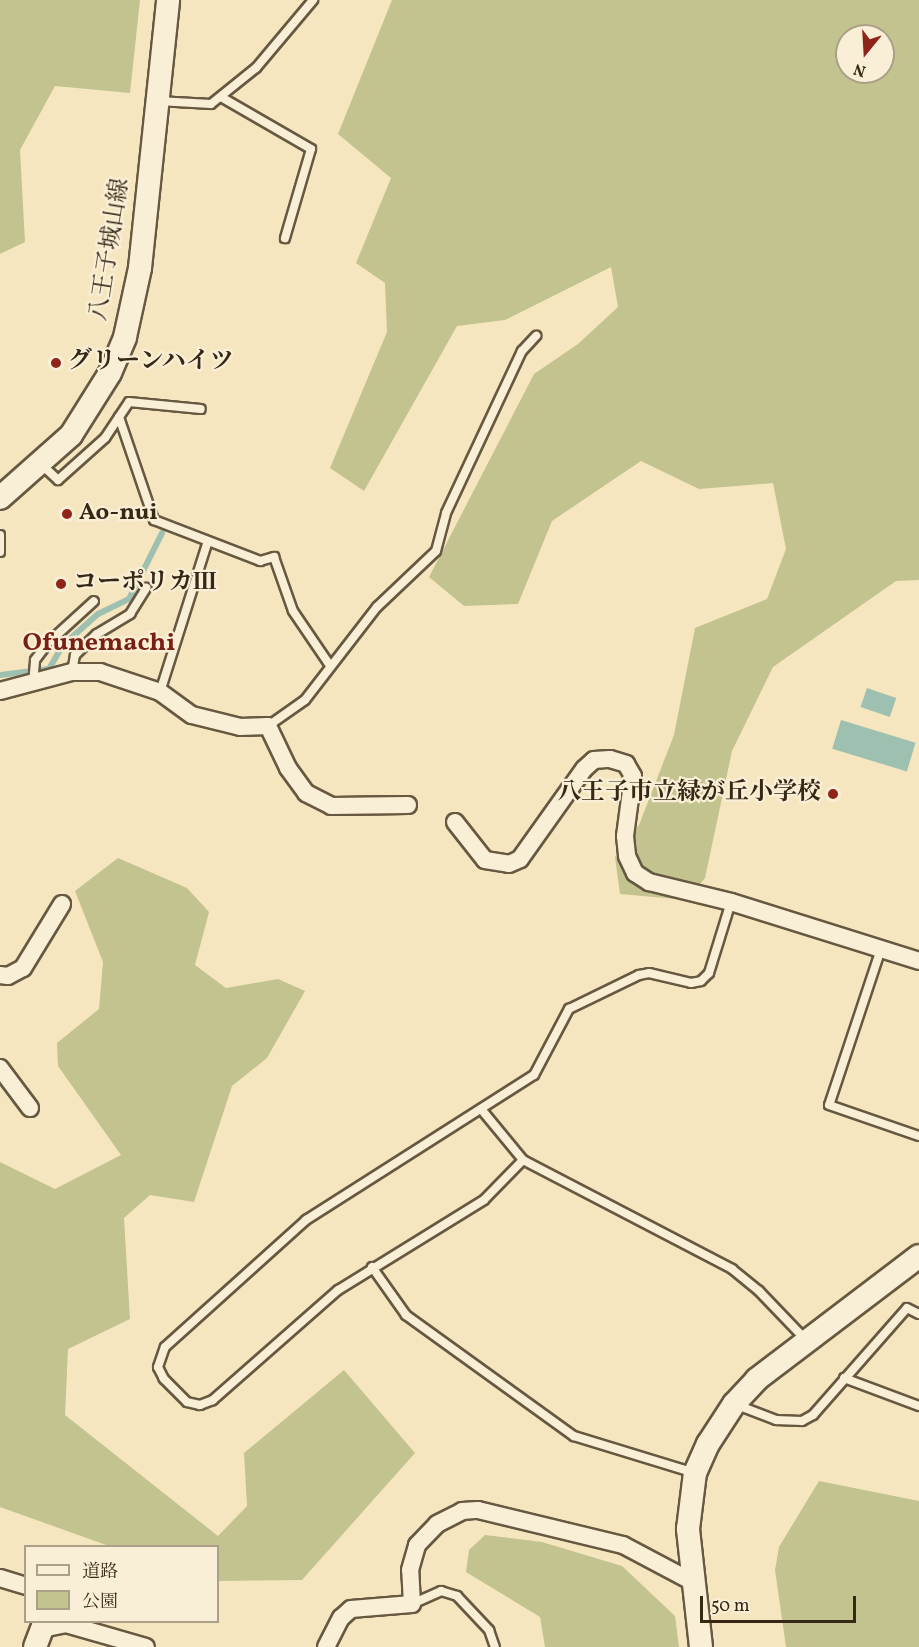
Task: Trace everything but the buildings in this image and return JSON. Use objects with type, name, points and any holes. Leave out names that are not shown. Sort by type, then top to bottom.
[{"type":"main road","name":"八王子城山線","points":[[0,498],[42,465],[71,435],[94,402],[125,337],[140,268],[168,0]]},
{"type":"main road","points":[[701,1647],[688,1529],[695,1473],[708,1444],[734,1404],[757,1379],[919,1256]]},
{"type":"street","points":[[0,691],[72,672],[100,672],[160,692],[192,715],[240,727],[268,726],[288,768],[306,793],[331,806],[408,805]]},
{"type":"street","points":[[455,822],[485,860],[509,864],[520,859],[584,768],[594,760],[610,759],[626,764],[633,776],[625,836],[627,856],[635,873],[663,888],[731,902],[919,961]]},
{"type":"street","points":[[0,975],[8,976],[23,968],[62,904]]},
{"type":"street","points":[[1,1072],[30,1108]]},
{"type":"street","points":[[326,1647],[341,1618],[351,1609],[412,1604],[410,1570],[417,1545],[437,1524],[462,1511],[478,1510],[623,1545],[693,1582]]},
{"type":"street","points":[[0,1578],[24,1585]]},
{"type":"street","points":[[39,1633],[66,1624],[146,1647]]},
{"type":"lane","points":[[158,101],[211,104],[256,68],[313,0]]},
{"type":"lane","points":[[221,97],[310,149],[285,238]]},
{"type":"lane","points":[[268,726],[304,700],[329,664],[377,607],[436,551],[446,513],[522,351],[536,336]]},
{"type":"lane","points":[[42,465],[58,480],[105,438],[129,402],[201,409]]},
{"type":"lane","points":[[118,417],[154,520],[260,561],[274,557],[293,610],[329,664]]},
{"type":"lane","points":[[0,535],[0,552]]},
{"type":"lane","points":[[160,692],[208,541]]},
{"type":"lane","points":[[72,672],[75,656],[97,634],[130,614],[146,588]]},
{"type":"lane","points":[[33,684],[35,660],[48,643],[94,601]]},
{"type":"lane","points":[[523,1160],[484,1200],[338,1290],[213,1400],[200,1405],[187,1402],[164,1379],[158,1367],[165,1347],[306,1220],[534,1075],[564,1018],[577,1004],[639,975],[649,973],[691,983],[701,981],[709,974],[731,902]]},
{"type":"lane","points":[[881,949],[829,1105],[919,1136]]},
{"type":"lane","points":[[480,1109],[523,1160],[732,1269],[759,1291],[806,1341]]},
{"type":"lane","points":[[372,1267],[406,1315],[574,1436],[695,1473]]},
{"type":"lane","points":[[734,1404],[776,1420],[802,1421],[813,1415],[907,1308],[919,1314]]},
{"type":"lane","points":[[844,1378],[919,1407]]},
{"type":"lane","points":[[412,1604],[441,1591],[457,1596],[489,1629],[495,1647]]},
{"type":"green space","points":[[0,0],[140,0],[130,93],[55,86],[20,150],[25,242],[0,254]]},
{"type":"green space","points":[[392,0],[919,0],[919,580],[896,581],[773,667],[732,751],[705,878],[687,900],[620,894],[615,857],[639,825],[674,735],[695,628],[767,599],[786,549],[773,483],[699,489],[641,461],[552,521],[518,604],[464,606],[429,577],[534,374],[578,344],[618,307],[611,267],[505,320],[457,326],[364,491],[330,468],[387,332],[385,283],[356,263],[391,178],[338,134]]},
{"type":"green space","points":[[118,858],[187,888],[209,912],[195,965],[226,988],[278,979],[305,991],[267,1058],[232,1086],[194,1202],[150,1195],[124,1218],[130,1319],[68,1349],[65,1415],[218,1536],[247,1506],[244,1453],[344,1370],[415,1453],[302,1580],[219,1581],[219,1545],[106,1545],[0,1507],[0,1162],[55,1189],[121,1155],[58,1066],[57,1043],[99,1009],[103,962],[75,891]]},
{"type":"green space","points":[[819,1481],[919,1501],[919,1647],[786,1647],[775,1570],[779,1547]]},
{"type":"green space","points":[[485,1535],[542,1542],[622,1566],[675,1616],[679,1647],[545,1647],[540,1617],[466,1572],[469,1550]]},
{"type":"shaded area","points":[[867,688],[896,698],[890,717],[860,707]]},
{"type":"shaded area","points":[[841,720],[916,743],[907,771],[832,749]]},
{"type":"waterway","points":[[0,675],[49,669],[63,645],[98,614],[129,599],[162,533]]},
{"type":"place","name":"グリーンハイツ","points":[[56,363]]},
{"type":"place","name":"Ao-nui","points":[[67,514]]},
{"type":"place","name":"コーポリカⅢ","points":[[61,584]]},
{"type":"place","name":"八王子市立緑が丘小学校","points":[[833,794]]},
{"type":"district","name":"Ofunemachi","points":[[99,644]]}]
